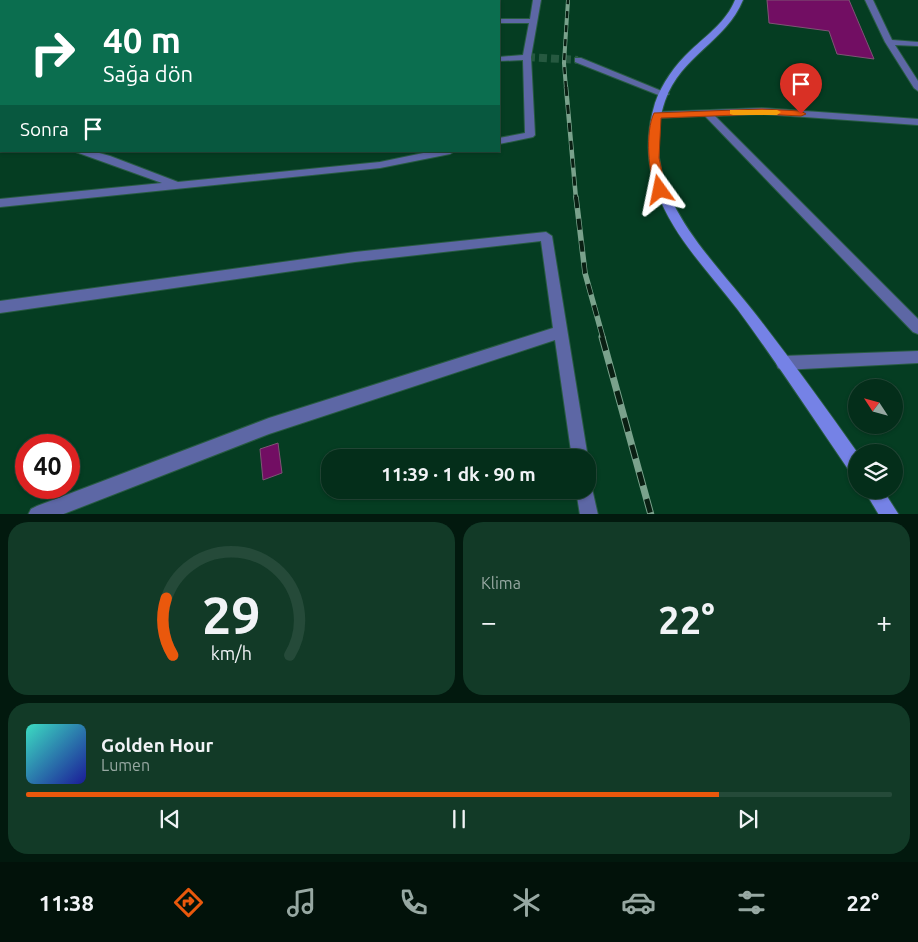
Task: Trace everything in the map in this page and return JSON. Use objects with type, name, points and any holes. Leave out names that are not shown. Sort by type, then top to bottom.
[{"type":"street","points":[[500,141],[530,135],[527,57],[537,0]]},
{"type":"street","points":[[739,0],[727,23],[687,59],[676,72],[664,94],[654,131],[654,158],[660,190],[668,208],[692,245],[715,272],[784,363],[848,455]]},
{"type":"street","points":[[869,0],[889,42],[918,88]]},
{"type":"street","points":[[500,21],[534,21]]},
{"type":"street","points":[[889,42],[918,44]]},
{"type":"street","points":[[500,59],[527,57]]},
{"type":"street","points":[[578,60],[664,94]]},
{"type":"street","points":[[657,115],[762,111],[918,122]]},
{"type":"street","points":[[707,113],[918,328]]},
{"type":"street","points":[[82,152],[106,158],[179,186]]},
{"type":"street","points":[[0,203],[380,166],[445,152]]},
{"type":"street","points":[[0,307],[356,257],[546,236],[579,449]]},
{"type":"street","points":[[37,514],[269,426],[560,332]]},
{"type":"street","points":[[784,363],[918,357]]},
{"type":"street","points":[[586,499],[589,514]]},
{"type":"street","points":[[879,499],[890,514]]},
{"type":"building","points":[[767,0],[849,0],[874,59],[837,54],[829,31],[769,23]]},
{"type":"building","points":[[278,443],[282,473],[263,480],[260,449]]},
{"type":"tunnel","points":[[527,57],[578,60]]},
{"type":"railway","points":[[566,88],[564,63],[568,0]]},
{"type":"railway","points":[[566,87],[576,199]]},
{"type":"railway","points":[[576,197],[585,273],[603,338]]},
{"type":"railway","points":[[602,337],[651,514]]},
{"type":"slow traffic","points":[[733,112],[777,112]]},
{"type":"route","points":[[660,190],[656,174],[653,144],[657,115],[762,111],[801,114]]}]
